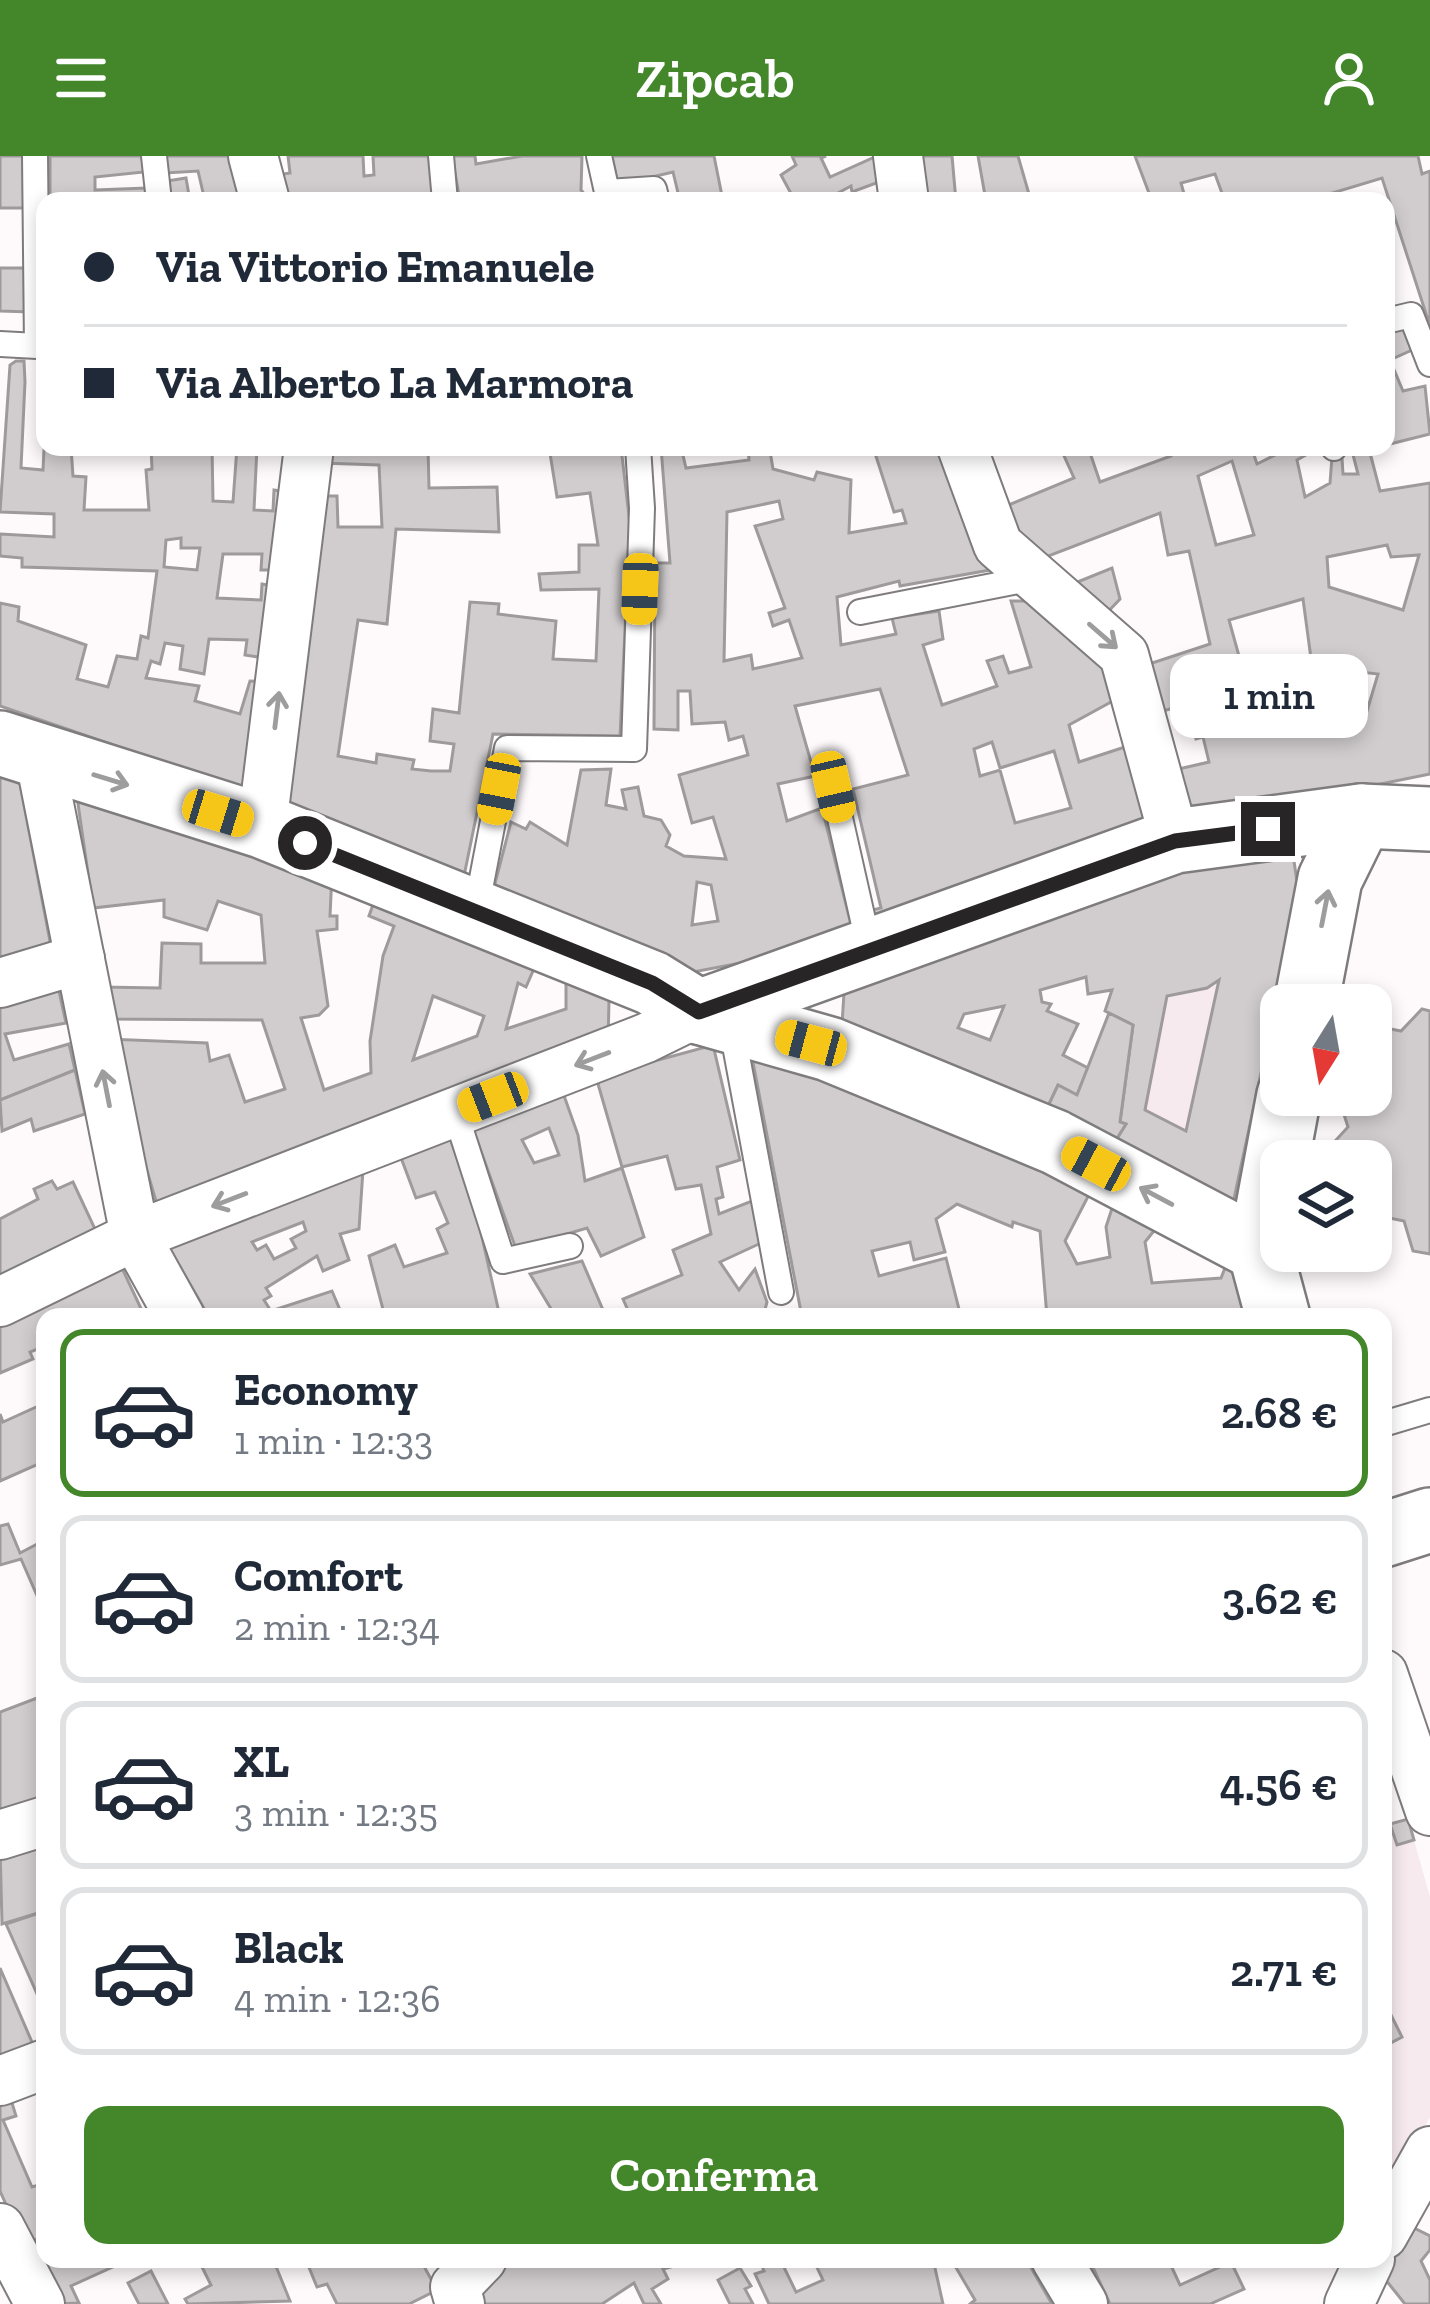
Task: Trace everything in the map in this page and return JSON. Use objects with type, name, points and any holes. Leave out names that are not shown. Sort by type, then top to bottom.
[{"type":"street","points":[[253,156],[263,192]]},
{"type":"street","points":[[898,156],[903,192]]},
{"type":"street","points":[[262,826],[308,456]]},
{"type":"street","points":[[965,456],[998,545],[1124,655],[1175,841]]},
{"type":"street","points":[[20,751],[262,826],[475,912],[682,1014],[811,1043],[1055,1142],[1260,1250]]},
{"type":"street","points":[[20,751],[80,959],[135,1236],[175,1308]]},
{"type":"street","points":[[1310,984],[1330,879],[1361,816]]},
{"type":"street","points":[[0,1302],[135,1236],[455,1112],[682,1014],[812,975],[1175,841],[1361,816],[1430,819]]},
{"type":"street","points":[[0,983],[80,959]]},
{"type":"street","points":[[811,1043],[803,1017],[812,975]]},
{"type":"street","points":[[1266,1272],[1276,1308]]},
{"type":"street","points":[[1392,1532],[1430,1520]]},
{"type":"street","points":[[1392,1700],[1430,1810]]},
{"type":"street","points":[[0,1835],[36,1824]]},
{"type":"street","points":[[0,2081],[36,2067]]},
{"type":"street","points":[[1392,2219],[1430,2151]]},
{"type":"street","points":[[0,2228],[40,2304]]},
{"type":"street","points":[[460,2304],[455,2287],[473,2268]]},
{"type":"street","points":[[1061,2268],[1083,2304]]},
{"type":"street","points":[[1349,2304],[1366,2268]]},
{"type":"lane","points":[[35,156],[36,251]]},
{"type":"lane","points":[[154,156],[158,192]]},
{"type":"lane","points":[[441,156],[444,192]]},
{"type":"lane","points":[[599,156],[607,192],[655,192]]},
{"type":"lane","points":[[1395,318],[1411,315],[1430,364]]},
{"type":"lane","points":[[0,344],[36,346]]},
{"type":"lane","points":[[475,912],[507,748],[634,749],[642,508],[639,456]]},
{"type":"lane","points":[[860,612],[1036,578]]},
{"type":"lane","points":[[833,787],[871,953]]},
{"type":"lane","points":[[682,1014],[781,1292]]},
{"type":"lane","points":[[455,1112],[503,1261],[570,1246]]},
{"type":"lane","points":[[1392,1421],[1430,1410]]},
{"type":"shaded area","points":[[1292,847],[1186,1131],[1145,1110],[1167,996],[1207,988],[1216,980]]},
{"type":"shaded area","points":[[1408,1819],[1430,1897],[1430,2117],[1393,2184],[1392,2182],[1392,1823]]},
{"type":"building","points":[[0,156],[27,156],[28,208],[0,208]]},
{"type":"building","points":[[50,156],[142,156],[144,172],[95,177],[95,190],[146,188],[146,192],[50,192]]},
{"type":"building","points":[[164,156],[236,156],[244,192],[203,192],[198,171],[166,173]]},
{"type":"building","points":[[288,156],[363,156],[364,176],[374,175],[373,156],[430,156],[432,192],[275,192],[271,176],[290,173]]},
{"type":"building","points":[[452,156],[475,156],[476,164],[522,156],[582,156],[583,192],[458,192]]},
{"type":"building","points":[[612,156],[714,156],[721,192],[678,192],[673,172],[618,185]]},
{"type":"building","points":[[792,156],[826,156],[821,158],[830,177],[877,156],[879,182],[852,192],[851,186],[840,192],[790,192],[781,175],[796,165]]},
{"type":"building","points":[[911,156],[952,156],[955,192],[915,192]]},
{"type":"building","points":[[978,156],[1018,156],[1028,192],[984,192]]},
{"type":"building","points":[[1135,156],[1418,156],[1422,174],[1430,171],[1430,326],[1395,218],[1395,192],[1387,192],[1382,178],[1336,192],[1222,192],[1215,174],[1181,183],[1184,192],[1149,192]]},
{"type":"building","points":[[186,178],[188,192],[169,192],[167,181]]},
{"type":"building","points":[[0,268],[30,268],[30,312],[0,311]]},
{"type":"building","points":[[1403,328],[1412,350],[1395,358],[1395,331]]},
{"type":"building","points":[[16,361],[24,361],[25,382],[21,468],[43,470],[44,456],[72,456],[73,476],[86,477],[84,510],[149,510],[146,470],[152,469],[151,456],[212,456],[213,501],[233,502],[236,456],[257,456],[254,510],[273,511],[274,490],[287,492],[283,570],[261,570],[262,554],[223,554],[217,598],[261,600],[262,584],[280,587],[271,659],[245,655],[247,640],[209,639],[204,674],[180,669],[183,646],[165,643],[160,664],[151,661],[146,678],[199,686],[195,701],[240,714],[250,681],[267,682],[250,792],[0,706],[0,603],[19,607],[18,621],[86,645],[77,679],[108,687],[117,656],[137,659],[141,636],[148,638],[157,571],[22,567],[22,558],[0,556],[0,534],[54,537],[54,514],[0,512],[10,365]],"holes":[[[181,538],[181,548],[200,548],[197,570],[164,567],[166,540]]]},
{"type":"building","points":[[1395,372],[1403,391],[1425,386],[1430,434],[1395,443]]},
{"type":"building","points":[[323,456],[428,456],[429,488],[497,487],[499,532],[396,529],[387,624],[358,620],[338,756],[376,763],[377,754],[414,760],[412,769],[450,771],[454,744],[430,741],[433,709],[459,713],[470,602],[499,604],[498,614],[556,621],[553,659],[596,661],[599,589],[541,590],[539,574],[579,572],[579,545],[598,545],[590,493],[557,497],[550,456],[622,456],[630,525],[620,736],[493,734],[463,881],[279,806],[317,496],[337,496],[338,527],[382,527],[379,465],[321,463]]},
{"type":"building","points":[[662,456],[683,456],[686,468],[771,456],[773,469],[814,480],[817,472],[851,480],[849,533],[906,523],[902,510],[894,512],[876,456],[954,456],[990,570],[900,586],[899,581],[837,597],[841,645],[896,634],[892,618],[939,611],[943,639],[923,645],[942,705],[997,686],[987,661],[1003,656],[1009,673],[1031,667],[1011,601],[1041,601],[1078,624],[1122,696],[1069,725],[1079,762],[1128,746],[1154,833],[874,935],[868,911],[881,908],[853,789],[908,775],[880,689],[795,706],[815,776],[778,784],[787,821],[822,808],[855,941],[688,973],[492,895],[511,822],[526,829],[530,822],[567,845],[581,770],[611,769],[606,805],[626,809],[622,790],[638,787],[644,816],[661,820],[670,835],[666,846],[684,856],[726,859],[713,817],[692,823],[679,775],[748,755],[743,736],[729,740],[725,722],[692,724],[690,691],[678,691],[678,730],[654,729],[655,563],[670,563]],"holes":[[[779,501],[783,519],[755,526],[785,608],[769,613],[773,626],[789,620],[802,658],[753,669],[751,655],[724,661],[727,512]],[[992,742],[1000,768],[1054,751],[1071,808],[1015,823],[1000,770],[980,776],[974,749]],[[697,882],[711,885],[718,921],[692,925]]]},
{"type":"building","points":[[1064,456],[1091,456],[1100,482],[1171,456],[1254,456],[1257,464],[1273,456],[1304,456],[1297,460],[1305,497],[1330,483],[1332,457],[1342,458],[1343,474],[1358,474],[1353,456],[1371,456],[1380,491],[1430,483],[1430,774],[1178,825],[1165,772],[1209,762],[1203,737],[1196,739],[1187,704],[1153,714],[1137,668],[1210,644],[1189,551],[1168,555],[1160,513],[1033,562],[1001,508],[1074,478]],"holes":[[[1232,461],[1254,535],[1216,545],[1198,476]],[[1387,545],[1391,557],[1419,555],[1403,610],[1329,587],[1327,557]],[[1303,599],[1312,666],[1323,664],[1331,718],[1260,732],[1229,620]],[[1358,663],[1360,672],[1378,674],[1367,711],[1354,716],[1352,706],[1347,707],[1342,664]]]},
{"type":"building","points":[[1112,568],[1120,599],[1102,618],[1065,587]]},
{"type":"building","points":[[0,768],[20,784],[53,957],[0,976]]},
{"type":"building","points":[[88,796],[332,873],[330,916],[337,916],[337,929],[317,931],[328,1006],[319,1015],[301,1018],[324,1090],[371,1073],[370,1041],[383,956],[394,926],[369,916],[374,902],[536,964],[526,987],[518,983],[506,1029],[566,1009],[566,978],[609,1000],[608,1044],[158,1208],[108,1039],[207,1043],[210,1061],[229,1055],[245,1102],[285,1089],[262,1020],[104,1019],[102,987],[160,988],[162,943],[201,944],[201,963],[265,963],[261,915],[218,901],[207,930],[164,917],[164,900],[93,908],[78,804]],"holes":[[[433,996],[484,1016],[477,1036],[413,1060]]]},
{"type":"building","points":[[1292,847],[1299,896],[1280,984],[1260,984],[1260,1078],[1232,1208],[1109,1151],[1126,1124],[1120,1122],[1133,1025],[1105,1011],[1112,990],[1088,994],[1086,977],[1040,990],[1042,1002],[1051,1004],[1047,1011],[1078,1024],[1063,1055],[1088,1068],[1077,1095],[1058,1085],[1042,1119],[842,1024],[844,993],[1186,869]],"holes":[[[1219,980],[1186,1131],[1145,1110],[1167,996],[1207,988]],[[1004,1006],[990,1040],[958,1028],[964,1014]]]},
{"type":"building","points":[[57,982],[66,1023],[5,1034],[14,1060],[69,1044],[75,1070],[0,1100],[0,1000]]},
{"type":"building","points":[[1422,1009],[1430,1011],[1430,1254],[1413,1251],[1404,1221],[1392,1219],[1392,1140],[1336,1140],[1348,1127],[1344,1116],[1392,1116],[1392,1029],[1401,1031]]},
{"type":"building","points":[[1109,1013],[1133,1025],[1120,1122],[1126,1124],[1109,1151],[1042,1119],[1058,1085],[1077,1095]]},
{"type":"building","points":[[713,1045],[740,1160],[717,1167],[723,1197],[716,1199],[719,1214],[752,1201],[761,1243],[720,1262],[739,1290],[755,1269],[765,1308],[627,1308],[623,1299],[682,1275],[673,1250],[711,1234],[701,1185],[676,1189],[667,1156],[622,1167],[596,1077]]},
{"type":"building","points":[[751,1052],[1095,1183],[1065,1241],[1077,1264],[1110,1257],[1106,1227],[1116,1196],[1162,1221],[1145,1242],[1152,1283],[1221,1278],[1227,1263],[1241,1273],[1251,1308],[1046,1308],[1040,1231],[1013,1222],[1012,1227],[957,1204],[936,1219],[945,1252],[914,1260],[910,1242],[872,1251],[879,1276],[946,1258],[959,1308],[800,1308]]},
{"type":"building","points":[[75,1070],[85,1114],[34,1131],[31,1119],[2,1131],[0,1100]]},
{"type":"building","points":[[562,1090],[578,1135],[585,1181],[622,1168],[644,1237],[601,1256],[587,1228],[516,1249],[472,1126]],"holes":[[[549,1128],[559,1155],[534,1163],[522,1140]]]},
{"type":"building","points":[[449,1135],[477,1215],[498,1308],[383,1308],[369,1256],[395,1245],[404,1267],[447,1253],[437,1229],[448,1223],[435,1192],[416,1198],[400,1155]]},
{"type":"building","points":[[363,1170],[359,1229],[340,1234],[349,1260],[323,1271],[317,1256],[266,1288],[271,1296],[264,1300],[269,1308],[204,1308],[169,1248]],"holes":[[[303,1222],[306,1231],[291,1239],[296,1248],[274,1259],[266,1245],[257,1250],[252,1242]]]},
{"type":"building","points":[[52,1181],[57,1189],[73,1182],[95,1229],[0,1277],[0,1219],[38,1199],[34,1189]]},
{"type":"building","points":[[582,1261],[602,1308],[551,1308],[530,1274]]},
{"type":"building","points":[[121,1266],[141,1308],[36,1308],[33,1359],[0,1373],[0,1324]]},
{"type":"building","points":[[332,1291],[339,1308],[280,1308]]},
{"type":"building","points":[[36,1407],[36,1465],[0,1481],[0,1414],[3,1422]]},
{"type":"building","points":[[8,1524],[20,1553],[36,1545],[36,1593],[21,1559],[0,1565],[0,1526]]},
{"type":"building","points":[[36,1698],[36,1801],[0,1812],[0,1712]]},
{"type":"building","points":[[1408,1819],[1414,1840],[1397,1845],[1392,1823]]},
{"type":"building","points":[[36,1834],[36,1914],[2,1924],[0,1846]]},
{"type":"building","points":[[36,1914],[36,1992],[6,1924]]},
{"type":"building","points":[[0,1968],[35,2049],[0,2061]]},
{"type":"building","points":[[1392,2017],[1402,2037],[1392,2042]]},
{"type":"building","points":[[8,2090],[16,2116],[3,2120],[32,2187],[36,2186],[36,2239],[24,2244],[0,2191],[0,2093]]},
{"type":"building","points":[[1406,2224],[1430,2236],[1430,2250],[1421,2261],[1430,2280],[1430,2304],[1405,2304],[1381,2274],[1384,2268],[1392,2268],[1392,2252]]},
{"type":"building","points":[[35,2267],[110,2268],[71,2286],[79,2303],[53,2304]]},
{"type":"building","points":[[202,2268],[277,2268],[290,2301],[188,2304],[185,2299],[211,2285]]},
{"type":"building","points":[[309,2268],[425,2268],[437,2290],[409,2304],[337,2304],[327,2284],[317,2287]]},
{"type":"building","points":[[502,2268],[667,2268],[663,2269],[668,2279],[652,2289],[661,2304],[644,2304],[634,2283],[602,2304],[480,2304],[472,2288]]},
{"type":"building","points":[[740,2268],[751,2286],[745,2289],[753,2304],[730,2304],[718,2280]]},
{"type":"building","points":[[784,2268],[796,2292],[823,2280],[817,2268],[935,2268],[943,2304],[769,2304],[755,2274]]},
{"type":"building","points":[[956,2268],[1031,2268],[1052,2304],[970,2304],[975,2300]]},
{"type":"building","points":[[1093,2268],[1172,2268],[1180,2285],[1218,2268],[1234,2268],[1244,2289],[1210,2304],[1110,2304]]},
{"type":"building","points":[[151,2271],[168,2304],[139,2304],[128,2283]]},
{"type":"route","points":[[305,843],[652,983],[699,1012],[1175,841],[1268,829]]}]
